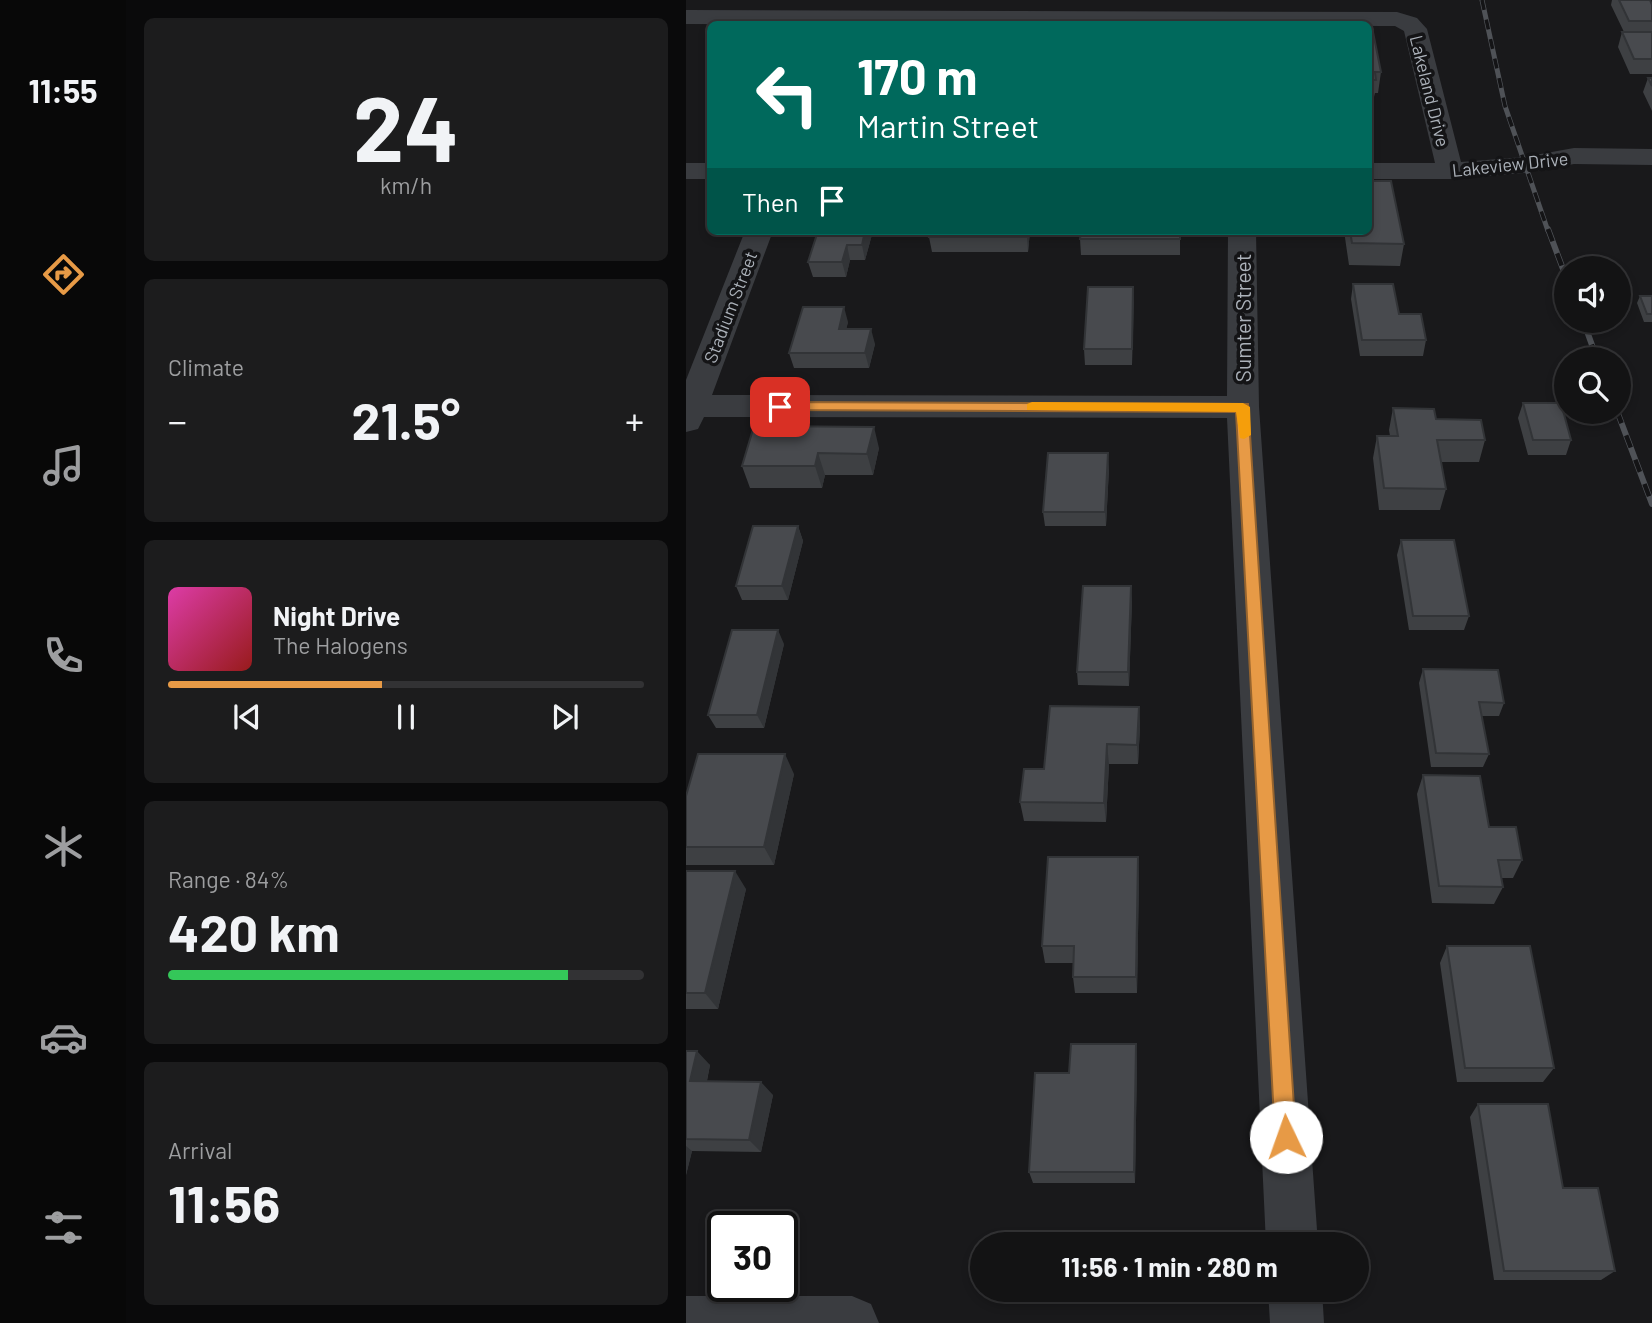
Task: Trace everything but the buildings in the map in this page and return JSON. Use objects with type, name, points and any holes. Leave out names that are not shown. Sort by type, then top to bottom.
[{"type":"street","name":"Lakeland Drive","points":[[686,17],[843,8],[1233,9],[1390,18],[1409,23],[1415,29],[1450,171]]},
{"type":"street","name":"Lakeview Drive","points":[[1372,171],[1450,171],[1574,156],[1652,157]]},
{"type":"street","points":[[686,171],[707,171]]},
{"type":"street","name":"Stadium Street","points":[[688,411],[757,235]]},
{"type":"street","name":"Sumter Street","points":[[1242,235],[1243,407],[1291,1232]]},
{"type":"street","points":[[688,411],[1243,407]]},
{"type":"street","points":[[1296,1302],[1297,1323]]},
{"type":"street","points":[[686,1323],[852,1323]]},
{"type":"railway","points":[[1482,0],[1505,106],[1548,231]]},
{"type":"railway","points":[[1548,229],[1558,256]]},
{"type":"railway","points":[[1588,333],[1593,347]]},
{"type":"railway","points":[[1622,424],[1652,504]]},
{"type":"slow traffic","points":[[1032,407],[1243,407],[1244,435]]},
{"type":"route","points":[[780,407],[1243,407],[1286,1137]]}]
